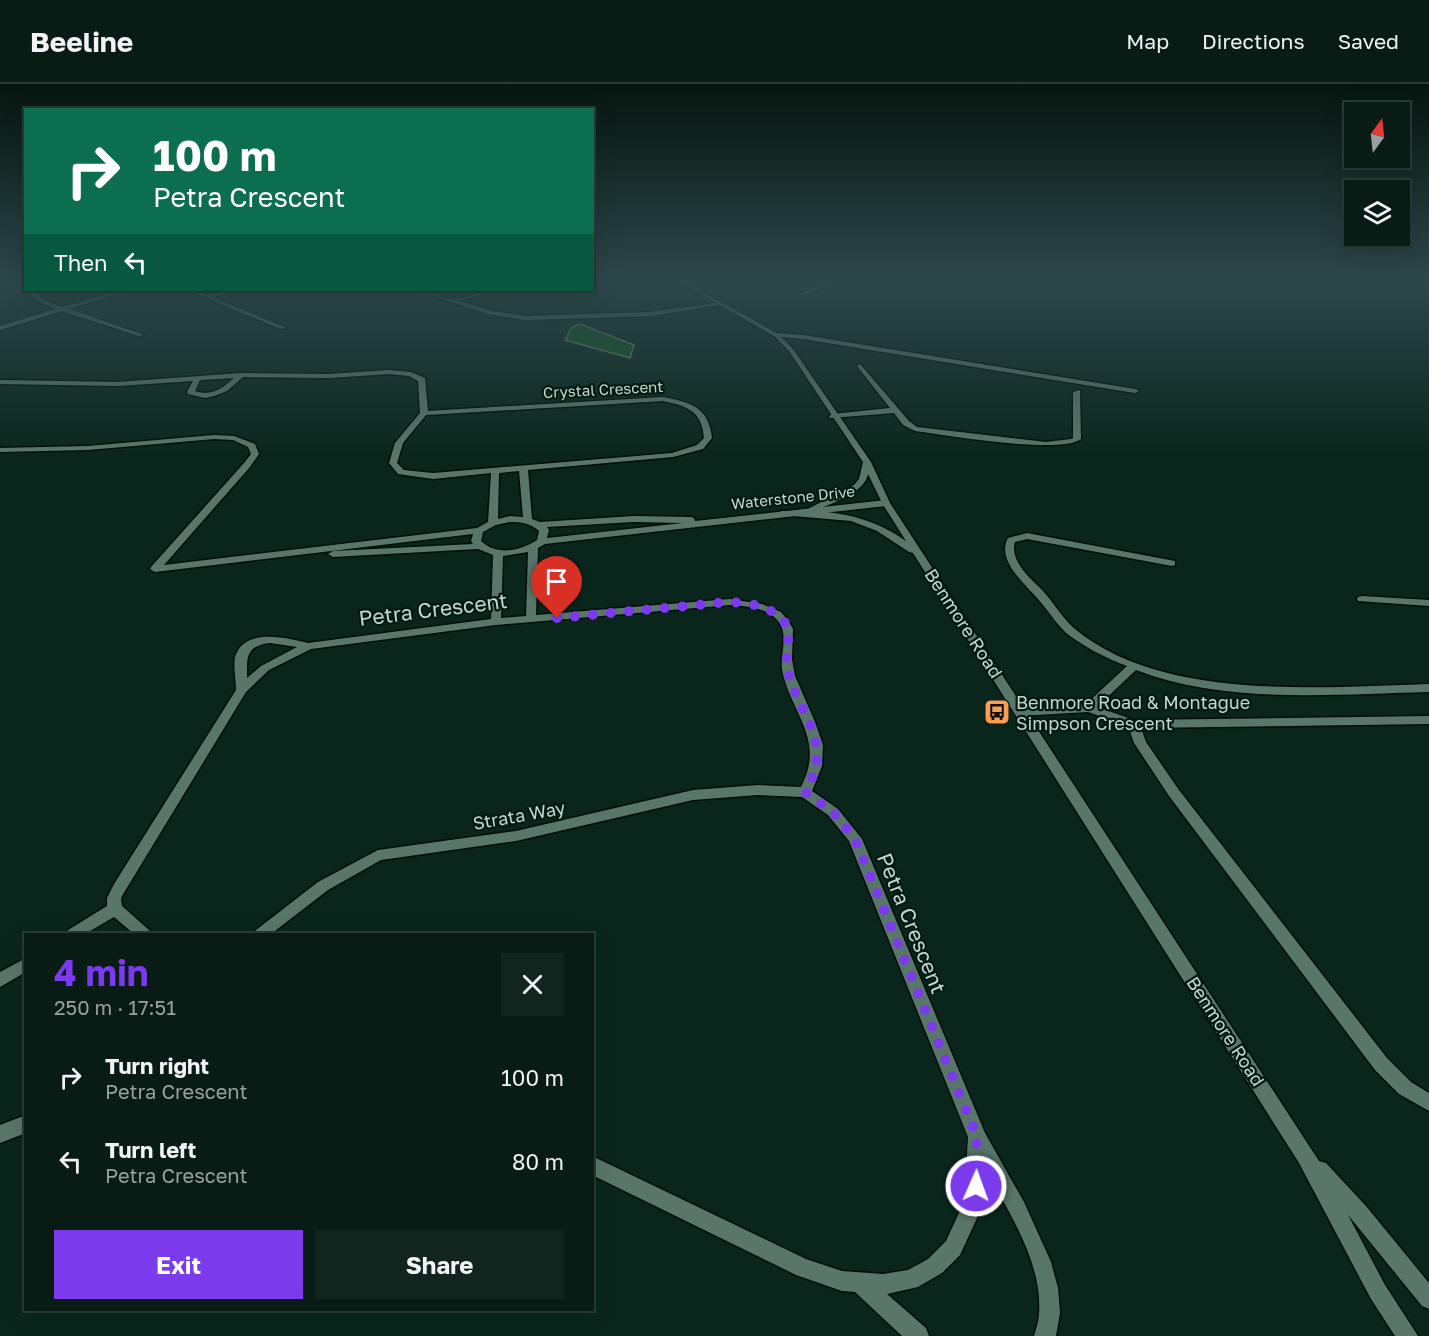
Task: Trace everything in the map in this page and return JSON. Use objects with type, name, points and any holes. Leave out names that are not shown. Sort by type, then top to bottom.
[{"type":"street","name":"Benmore Road","points":[[780,339],[791,350],[833,416],[867,462],[886,503],[1023,712],[1306,1156],[1378,1292],[1407,1336]]},
{"type":"street","points":[[819,339],[1136,391]]},
{"type":"street","points":[[860,366],[906,423],[915,429],[1057,444],[1077,439],[1077,392]]},
{"type":"street","points":[[0,382],[118,384],[241,375],[329,376],[389,372],[411,374],[422,380],[424,413]]},
{"type":"street","points":[[198,377],[191,392],[204,395],[224,390],[241,375]]},
{"type":"street","points":[[0,393],[18,382]]},
{"type":"street","name":"Crystal Crescent","points":[[663,399],[691,405],[702,413],[706,420],[708,438],[700,447],[688,452],[651,458],[433,476],[413,475],[396,468],[395,453],[399,443],[424,413],[663,399]]},
{"type":"street","points":[[833,416],[896,410]]},
{"type":"street","points":[[0,450],[88,448],[214,437],[234,438],[252,446],[255,454],[248,465],[154,569],[299,554],[480,531],[493,523],[510,519],[528,520],[540,525],[544,530],[538,544],[531,619]]},
{"type":"street","points":[[808,511],[857,487],[863,480],[867,462]]},
{"type":"street","points":[[524,467],[523,488],[528,520]]},
{"type":"street","points":[[493,523],[495,470]]},
{"type":"street","name":"Waterstone Drive","points":[[540,525],[634,519],[702,521],[886,503]]},
{"type":"street","points":[[784,513],[828,515],[869,522],[885,530],[920,556]]},
{"type":"street","name":"Waterstone Drive","points":[[498,553],[517,552],[538,544],[672,528],[702,521]]},
{"type":"street","points":[[480,531],[477,541],[480,546]]},
{"type":"street","points":[[1172,563],[1027,536],[1011,540],[1009,546],[1014,564],[1071,631],[1134,666],[1180,679],[1268,690],[1429,688]]},
{"type":"street","points":[[299,554],[356,555],[480,546],[498,553],[496,622]]},
{"type":"street","points":[[1362,598],[1429,603]]},
{"type":"street","name":"Petra Crescent","points":[[115,909],[114,898],[133,862],[242,690],[265,668],[308,646],[496,622],[730,602],[748,603],[768,610],[782,619],[788,630],[787,665],[818,756],[814,775],[805,792],[833,812],[855,839],[977,1137],[978,1169],[974,1203],[953,1248],[935,1266],[911,1280],[883,1284],[860,1283],[842,1281],[802,1268],[594,1166]]},
{"type":"street","points":[[242,690],[241,657],[250,646],[270,639],[308,646]]},
{"type":"street","points":[[1089,708],[1134,666]]},
{"type":"street","points":[[1023,712],[1089,708],[1133,724],[1429,720]]},
{"type":"street","points":[[1133,724],[1140,743],[1174,793],[1381,1064],[1405,1088],[1429,1103]]},
{"type":"street","name":"Strata Way","points":[[262,933],[323,886],[378,855],[516,836],[693,795],[758,790],[805,792]]},
{"type":"street","points":[[75,933],[115,909],[143,933]]},
{"type":"street","points":[[0,980],[24,965]]},
{"type":"street","points":[[0,1134],[24,1125]]},
{"type":"street","points":[[977,1137],[1032,1242],[1045,1273],[1050,1303],[1045,1336]]},
{"type":"street","name":"Benmore Road","points":[[1306,1156],[1359,1213],[1429,1299]]},
{"type":"street","points":[[860,1283],[918,1336]]},
{"type":"building","points":[[620,339],[634,345],[630,358],[565,340]]},
{"type":"place","name":"Benmore Road & Montague Simpson Crescent","points":[[997,712]]},
{"type":"route","points":[[557,618],[730,602],[748,603],[768,610],[782,619],[788,630],[787,665],[818,756],[814,775],[805,792],[846,824],[855,839],[977,1137],[976,1186]]}]
